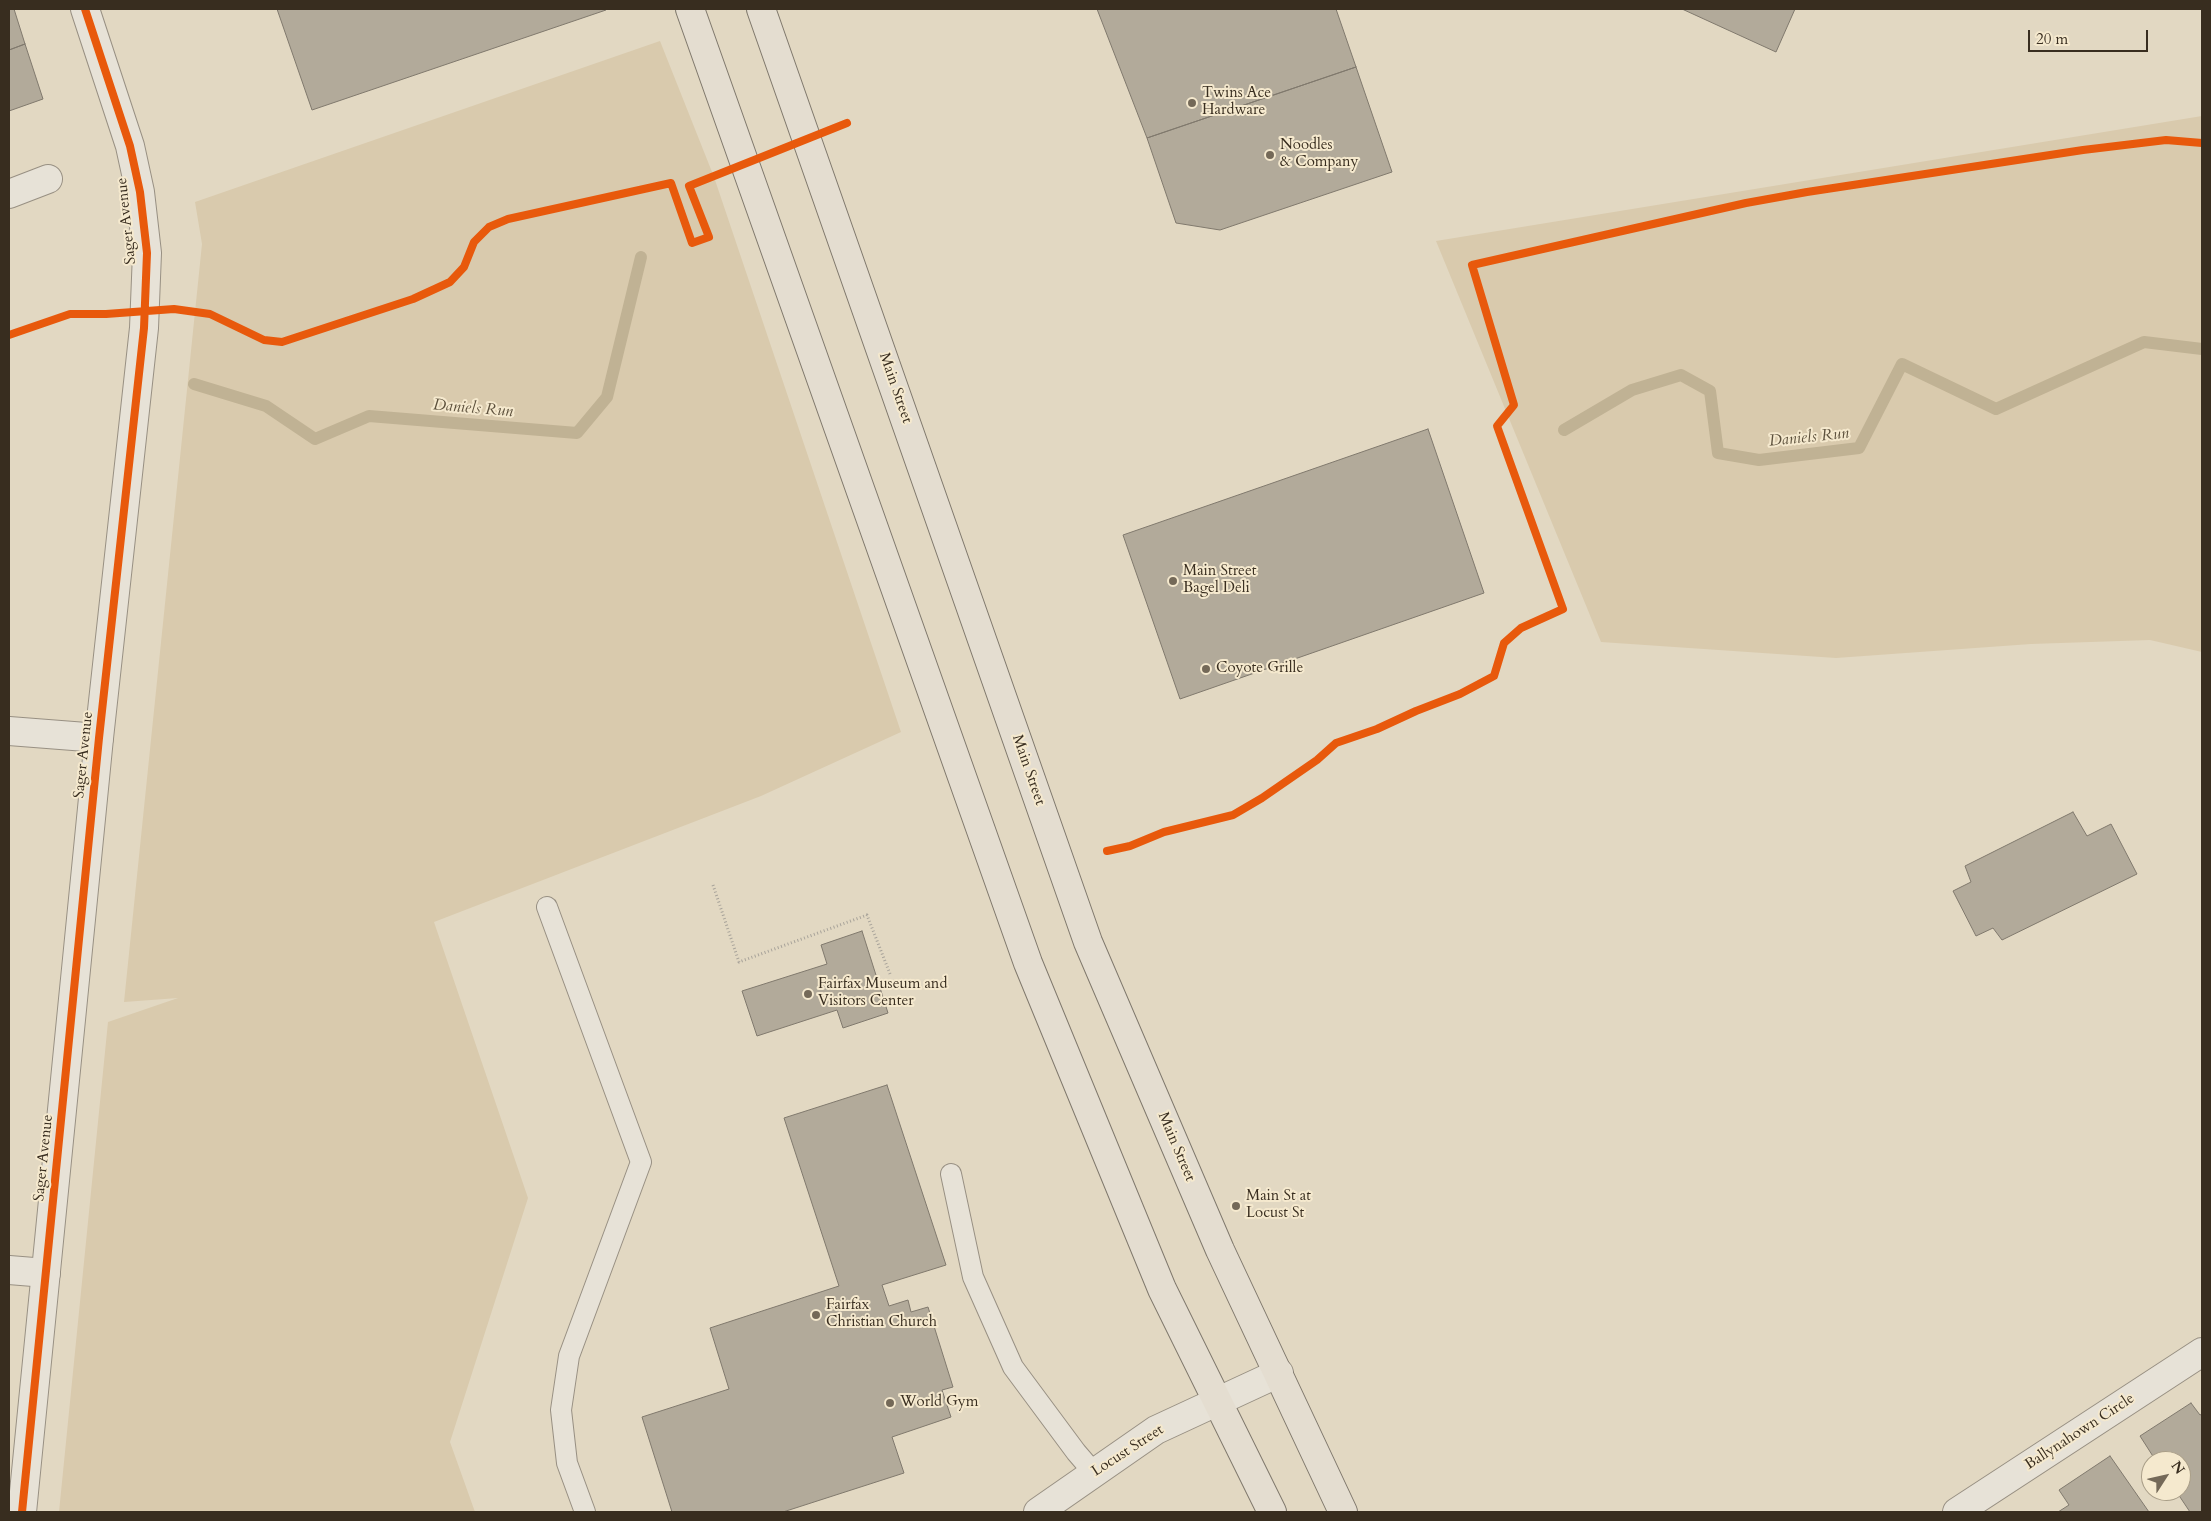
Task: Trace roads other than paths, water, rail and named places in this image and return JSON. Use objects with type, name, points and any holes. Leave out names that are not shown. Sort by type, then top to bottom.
[{"type":"main road","points":[[690,9],[1028,964],[1162,1289],[1272,1512]]},
{"type":"main road","name":"Main Street","points":[[761,9],[1088,942],[1220,1250],[1343,1512]]},
{"type":"street","name":"Sager Avenue","points":[[22,1512],[99,738],[144,328],[146,253],[140,192],[130,146],[85,9]]},
{"type":"street","points":[[9,194],[48,179]]},
{"type":"street","points":[[9,731],[99,738]]},
{"type":"street","points":[[9,1270],[46,1273]]},
{"type":"street","name":"Ballynahown Circle","points":[[1957,1512],[2202,1352]]},
{"type":"street","name":"Locust Street","points":[[1038,1512],[1156,1430],[1279,1373]]},
{"type":"lane","points":[[547,907],[641,1162],[569,1356],[561,1410],[567,1464],[585,1512]]},
{"type":"lane","points":[[951,1174],[973,1277],[1012,1367],[1094,1473]]},
{"type":"waterway","name":"Daniels Run","points":[[194,384],[266,406],[315,439],[369,416],[577,433],[607,397],[641,257]]},
{"type":"waterway","name":"Daniels Run","points":[[1564,430],[1632,390],[1681,375],[1710,391],[1718,453],[1759,460],[1859,448],[1902,364],[1996,409],[2144,342],[2202,349]]},
{"type":"place","name":"Twins Ace Hardware","points":[[1192,103]]},
{"type":"place","name":"Noodles & Company","points":[[1270,155]]},
{"type":"place","name":"Main Street Bagel Deli","points":[[1173,581]]},
{"type":"place","name":"Coyote Grille","points":[[1206,669]]},
{"type":"place","name":"Fairfax Museum and Visitors Center","points":[[808,994]]},
{"type":"place","name":"Main St at Locust St","points":[[1236,1206]]},
{"type":"place","name":"Fairfax Christian Church","points":[[816,1315]]},
{"type":"place","name":"World Gym","points":[[890,1403]]}]
